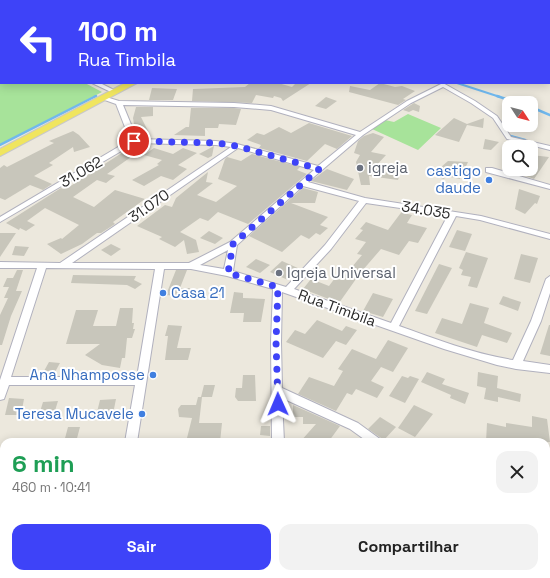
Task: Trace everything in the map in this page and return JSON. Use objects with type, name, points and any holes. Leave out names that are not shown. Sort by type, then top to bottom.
[{"type":"main road","points":[[0,153],[130,84]]},
{"type":"street","points":[[550,39],[550,44]]},
{"type":"street","points":[[97,84],[115,92]]},
{"type":"street","points":[[190,266],[233,244],[302,183],[361,134],[409,102],[443,85],[473,102],[495,117],[509,138],[550,148]]},
{"type":"street","points":[[104,98],[118,103],[234,105],[271,108],[361,134]]},
{"type":"street","points":[[118,103],[122,109],[134,141],[216,143],[237,146],[319,169]]},
{"type":"street","name":"31.062","points":[[0,220],[134,141]]},
{"type":"street","name":"31.070","points":[[61,266],[237,146]]},
{"type":"street","points":[[490,170],[550,187]]},
{"type":"street","name":"34.035","points":[[302,183],[364,200],[504,223],[550,237]]},
{"type":"street","points":[[278,438],[276,342],[283,288],[313,264],[344,228],[364,200]]},
{"type":"street","points":[[393,328],[453,214]]},
{"type":"street","points":[[228,273],[233,244]]},
{"type":"street","name":"Rua Timbila","points":[[0,265],[42,267],[190,266],[228,273],[283,288],[447,347],[516,365],[550,369]]},
{"type":"street","points":[[132,438],[160,266]]},
{"type":"street","points":[[0,396],[5,381],[4,368],[42,267]]},
{"type":"street","points":[[516,365],[536,321],[550,279]]},
{"type":"street","points":[[5,381],[142,381]]},
{"type":"street","points":[[278,391],[354,426],[370,438]]},
{"type":"green space","points":[[0,84],[87,84],[102,92],[0,146]]},
{"type":"green space","points":[[408,114],[441,128],[418,150],[372,129],[385,120],[394,122]]},
{"type":"building","points":[[249,84],[282,84],[292,87],[295,84],[309,84],[283,101],[281,98],[274,96],[273,98],[256,95],[252,103],[192,101],[193,89],[245,87]]},
{"type":"building","points":[[379,84],[384,84],[395,87],[402,86],[415,91],[403,99],[406,100],[398,105],[349,92],[350,86],[370,90]]},
{"type":"building","points":[[152,88],[177,89],[173,100],[149,100]]},
{"type":"building","points":[[326,97],[337,101],[326,109],[315,106]]},
{"type":"building","points":[[414,103],[420,106],[419,112],[413,110],[409,112],[403,110]]},
{"type":"building","points":[[136,107],[153,107],[153,116],[141,117],[150,135],[138,135],[135,130],[133,118]]},
{"type":"building","points":[[191,108],[241,109],[236,125],[219,124],[218,128],[205,128],[205,136],[174,135],[186,127],[189,127]]},
{"type":"building","points":[[454,118],[467,124],[484,118],[483,128],[467,125],[459,142],[435,135]]},
{"type":"building","points":[[309,123],[352,136],[337,149],[325,144],[307,161],[259,148],[261,145],[247,140],[257,133],[264,135],[279,127],[291,133]]},
{"type":"building","points":[[73,131],[90,147],[74,152],[73,147],[49,163],[53,165],[34,176],[52,184],[43,190],[30,185],[5,200],[0,198],[0,168],[4,165],[7,167],[54,143],[49,141]]},
{"type":"building","points":[[373,133],[384,137],[371,152],[386,155],[374,168],[399,177],[398,180],[369,176],[370,185],[361,185],[356,162],[360,155],[354,153],[358,141],[364,136]]},
{"type":"building","points":[[485,139],[499,142],[491,150],[483,149]]},
{"type":"building","points":[[214,146],[212,156],[208,158],[199,154]]},
{"type":"building","points":[[154,148],[173,154],[183,148],[197,153],[178,165],[187,169],[173,180],[161,176],[144,186],[132,180],[159,165],[157,164],[162,160],[144,155]]},
{"type":"building","points":[[128,149],[138,152],[107,174],[115,176],[106,183],[97,180],[73,197],[94,207],[115,190],[145,199],[113,222],[115,224],[101,233],[97,233],[82,244],[61,254],[47,244],[61,238],[62,239],[79,225],[45,208],[27,221],[35,225],[26,231],[20,228],[19,230],[6,223],[61,188],[63,189],[69,187]]},
{"type":"building","points":[[252,154],[300,167],[297,170],[307,174],[248,224],[218,212],[208,221],[200,218],[180,232],[196,240],[199,252],[187,254],[184,240],[175,247],[159,239],[162,237],[137,226],[165,205],[172,207],[176,198],[208,172],[206,182],[213,183],[197,195],[216,202],[237,186],[218,179],[225,159],[227,157],[241,161]]},
{"type":"building","points":[[538,156],[549,157],[538,173]]},
{"type":"building","points":[[448,161],[468,162],[460,179],[446,176],[444,179],[432,175]]},
{"type":"building","points":[[327,169],[354,179],[347,190],[311,181]]},
{"type":"building","points":[[526,176],[536,176],[534,179]]},
{"type":"building","points":[[303,188],[318,192],[315,203],[291,203],[328,217],[320,225],[328,228],[320,235],[316,233],[309,239],[301,235],[282,252],[249,236]]},
{"type":"building","points":[[519,189],[540,196],[537,204],[535,203],[525,214],[515,209]]},
{"type":"building","points":[[403,210],[409,211],[408,214],[412,215],[407,223],[427,228],[418,243],[409,241],[399,255],[381,249],[362,271],[366,272],[359,280],[356,279],[339,303],[303,289],[311,279],[329,286],[335,278],[341,280],[362,255],[357,254],[366,242],[355,239],[363,230],[360,229],[366,222],[388,230]]},
{"type":"building","points":[[457,230],[472,234],[465,251],[449,247]]},
{"type":"building","points":[[209,231],[223,238],[215,244],[200,238]]},
{"type":"building","points":[[0,233],[16,233],[0,257]]},
{"type":"building","points":[[111,244],[121,249],[111,256],[101,250]]},
{"type":"building","points":[[15,246],[29,247],[24,256],[12,255]]},
{"type":"building","points":[[466,252],[488,258],[477,288],[468,286],[471,277],[461,275],[463,270],[459,268]]},
{"type":"building","points":[[521,254],[538,258],[530,283],[514,279]]},
{"type":"building","points":[[256,259],[270,265],[260,273],[246,267]]},
{"type":"building","points":[[282,261],[300,269],[288,280],[270,272]]},
{"type":"building","points":[[439,264],[452,268],[427,314],[415,311]]},
{"type":"building","points":[[17,270],[23,270],[16,291],[22,291],[11,316],[2,345],[0,345],[0,315],[8,298],[4,298],[9,287],[3,287],[7,278],[13,278]]},
{"type":"building","points":[[176,270],[187,270],[180,288],[190,288],[187,297],[166,295]]},
{"type":"building","points":[[73,275],[136,276],[134,280],[142,284],[135,289],[127,285],[71,283]]},
{"type":"building","points":[[234,292],[243,293],[243,298],[265,299],[261,322],[243,322],[244,313],[230,313]]},
{"type":"building","points":[[373,293],[393,299],[383,317],[363,311]]},
{"type":"building","points":[[503,296],[521,302],[518,311],[499,304]]},
{"type":"building","points":[[470,303],[489,308],[484,323],[512,333],[507,343],[482,335],[477,347],[435,333],[442,318],[462,324]]},
{"type":"building","points":[[120,308],[133,308],[132,323],[134,323],[133,329],[135,329],[132,338],[127,338],[125,358],[122,358],[120,368],[102,365],[85,355],[100,344],[66,344],[76,310],[98,310],[93,326],[116,326]]},
{"type":"building","points":[[317,320],[342,331],[346,326],[357,330],[346,345],[336,341],[323,358],[286,342],[295,330],[305,334]]},
{"type":"building","points":[[168,325],[182,326],[177,348],[191,348],[188,360],[165,360],[168,336],[165,336]]},
{"type":"building","points":[[550,325],[550,356],[540,354]]},
{"type":"building","points":[[388,340],[408,348],[393,372],[381,367],[371,381],[384,387],[377,398],[356,389],[352,395],[347,393],[336,411],[298,394],[309,377],[334,386],[343,371],[338,369],[352,349],[376,359]]},
{"type":"building","points":[[49,362],[60,363],[55,372],[44,371]]},
{"type":"building","points":[[427,372],[445,379],[442,384],[469,393],[465,404],[450,398],[451,395],[421,382]]},
{"type":"building","points":[[478,372],[498,376],[497,388],[521,394],[520,402],[498,397],[498,402],[484,399],[486,388],[477,386]]},
{"type":"building","points":[[243,375],[255,375],[256,401],[238,401],[235,397],[236,388],[242,388]]},
{"type":"building","points":[[402,376],[408,378],[410,376],[419,379],[405,403],[389,396]]},
{"type":"building","points":[[204,385],[215,385],[212,397],[202,397],[199,423],[222,423],[220,438],[187,438],[192,418],[179,417],[178,409],[181,405],[196,405],[198,397],[201,397]]},
{"type":"building","points":[[9,398],[24,399],[21,415],[5,415]]},
{"type":"building","points":[[116,399],[113,414],[96,416],[100,400]]},
{"type":"building","points":[[58,401],[54,414],[39,415],[43,402]]},
{"type":"building","points":[[293,405],[340,426],[331,438],[304,438],[316,424],[303,424],[303,417],[293,417]]},
{"type":"building","points":[[414,405],[433,414],[415,437],[398,428]]},
{"type":"building","points":[[532,416],[547,419],[549,438],[486,438],[487,423],[506,427],[506,423],[532,427]]},
{"type":"building","points":[[380,417],[396,427],[386,438],[381,438],[368,429]]},
{"type":"building","points":[[261,426],[270,426],[270,436],[260,435]]},
{"type":"building","points":[[68,427],[80,427],[77,438],[65,438]]},
{"type":"waterway","points":[[460,84],[500,97]]},
{"type":"waterway","points":[[0,145],[96,96],[94,97]]},
{"type":"waterway","points":[[538,110],[550,115]]},
{"type":"waterway","points":[[507,135],[525,140]]},
{"type":"place","name":"igreja","points":[[360,168]]},
{"type":"place","name":"castigo daude","points":[[489,180]]},
{"type":"place","name":"Igreja Universal","points":[[279,273]]},
{"type":"place","name":"Casa 21","points":[[163,293]]},
{"type":"place","name":"Ana Nhamposse","points":[[153,375]]},
{"type":"place","name":"Teresa Mucavele","points":[[142,414]]},
{"type":"route","points":[[134,141],[216,143],[237,146],[319,169],[233,244],[229,262],[228,273],[254,279],[278,287],[276,342],[278,404]]}]
